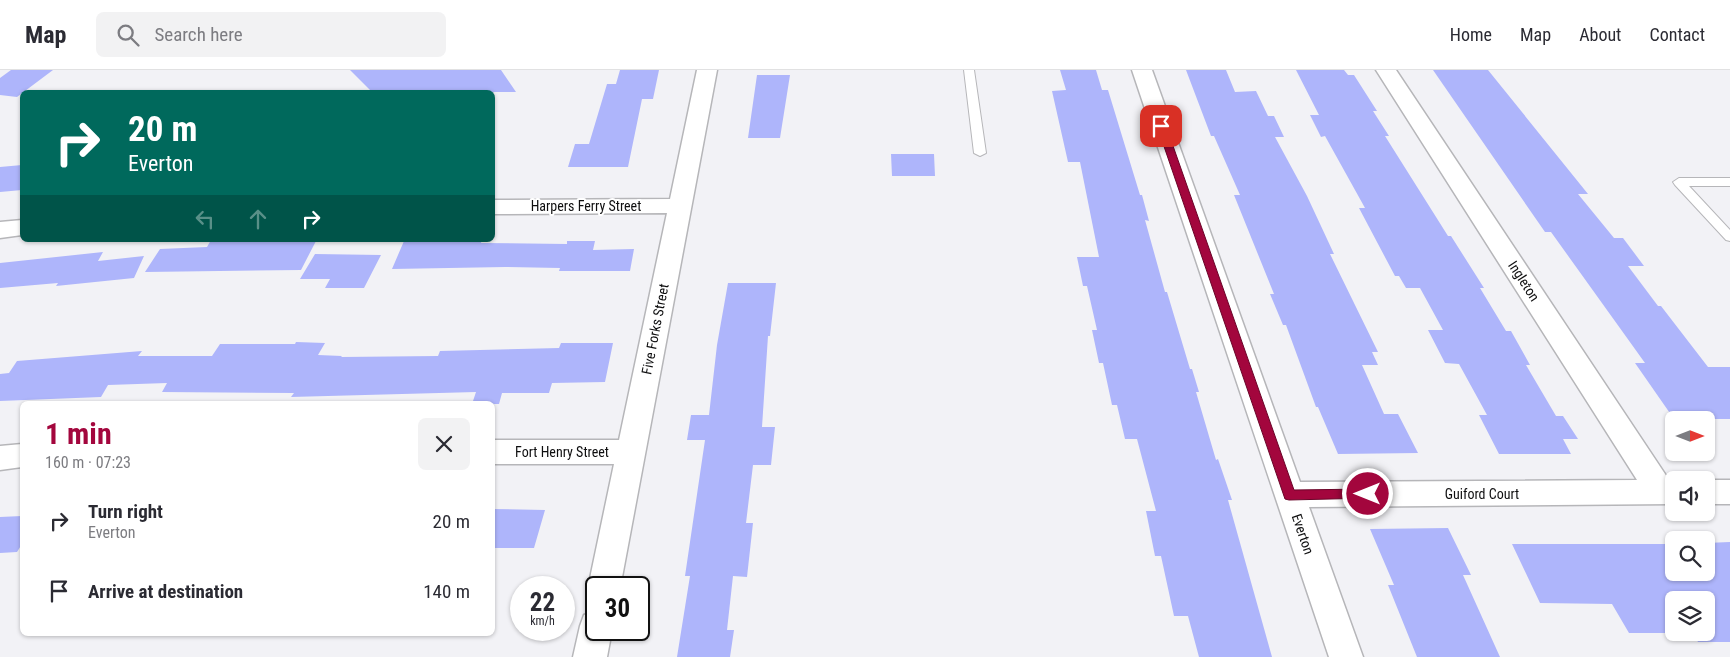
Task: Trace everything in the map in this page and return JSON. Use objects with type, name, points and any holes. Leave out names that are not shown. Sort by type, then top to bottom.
[{"type":"street","name":"Five Forks Street","points":[[606,576],[707,70]]},
{"type":"street","name":"Everton","points":[[1142,70],[1346,657]]},
{"type":"street","name":"Ingleton","points":[[1386,70],[1665,489]]},
{"type":"street","name":"Harpers Ferry Street","points":[[495,207],[679,206]]},
{"type":"street","points":[[0,230],[20,228]]},
{"type":"street","name":"Fort Henry Street","points":[[495,452],[631,452]]},
{"type":"street","points":[[0,458],[20,456]]},
{"type":"street","name":"Guiford Court","points":[[1289,495],[1665,492]]},
{"type":"street","points":[[1715,492],[1730,492]]},
{"type":"street","points":[[590,657],[593,641]]},
{"type":"lane","points":[[969,70],[980,153]]},
{"type":"lane","points":[[1730,182],[1679,182],[1730,238]]},
{"type":"building","points":[[11,70],[53,70],[26,90],[20,90],[20,95],[17,97],[0,95],[0,78]]},
{"type":"building","points":[[350,70],[501,70],[516,92],[495,92],[495,90],[370,90]]},
{"type":"building","points":[[620,70],[659,70],[653,99],[642,99],[628,167],[568,167],[575,144],[589,144],[607,84],[616,84]]},
{"type":"building","points":[[1060,70],[1096,70],[1102,90],[1108,90],[1140,195],[1142,195],[1149,221],[1145,220],[1165,292],[1167,292],[1190,369],[1192,369],[1199,392],[1196,392],[1216,460],[1218,459],[1232,500],[1228,500],[1272,657],[1199,657],[1188,616],[1174,616],[1161,556],[1155,556],[1146,511],[1156,511],[1137,439],[1125,439],[1117,405],[1112,405],[1103,363],[1099,363],[1092,330],[1097,330],[1087,286],[1083,286],[1077,257],[1099,257],[1080,162],[1068,162],[1052,91],[1066,90]]},
{"type":"building","points":[[1186,70],[1226,70],[1235,92],[1256,91],[1268,116],[1274,116],[1284,137],[1275,137],[1307,196],[1334,254],[1330,254],[1378,352],[1372,352],[1378,365],[1362,365],[1384,414],[1398,414],[1418,453],[1338,454],[1318,407],[1316,407],[1286,325],[1283,325],[1270,294],[1274,294],[1234,195],[1240,195],[1214,136],[1211,136]]},
{"type":"building","points":[[1296,70],[1344,70],[1348,75],[1354,75],[1377,111],[1373,111],[1389,136],[1385,136],[1448,236],[1451,236],[1484,288],[1480,288],[1506,331],[1511,331],[1530,365],[1526,365],[1556,416],[1563,416],[1578,439],[1563,439],[1571,454],[1499,454],[1479,415],[1487,415],[1459,364],[1445,363],[1428,330],[1443,330],[1420,288],[1406,288],[1399,276],[1395,276],[1359,208],[1365,208],[1325,136],[1321,137],[1310,115],[1319,115]]},
{"type":"building","points":[[1433,70],[1488,70],[1588,194],[1578,194],[1614,238],[1623,238],[1644,266],[1628,266],[1658,306],[1661,306],[1708,367],[1730,367],[1730,419],[1715,419],[1715,411],[1668,411],[1635,363],[1645,363],[1551,232],[1545,232]]},
{"type":"building","points":[[757,75],[790,75],[780,138],[748,138]]},
{"type":"building","points":[[891,154],[934,154],[935,176],[892,176]]},
{"type":"building","points":[[20,165],[20,190],[0,192],[0,167]]},
{"type":"building","points":[[567,241],[595,241],[593,250],[634,249],[630,271],[559,271],[560,268],[505,267],[392,269],[404,242],[567,244]]},
{"type":"building","points":[[210,242],[315,242],[301,270],[145,272],[160,249],[207,247]]},
{"type":"building","points":[[103,252],[98,261],[144,256],[134,278],[56,286],[58,283],[0,288],[0,263]]},
{"type":"building","points":[[315,254],[381,255],[364,288],[325,288],[330,279],[300,279]]},
{"type":"building","points":[[728,283],[776,283],[770,336],[768,336],[762,427],[775,427],[771,465],[753,465],[746,523],[753,523],[747,577],[733,576],[727,630],[734,630],[730,657],[677,657],[690,576],[685,576],[705,440],[687,440],[691,415],[709,415],[717,345]]},
{"type":"building","points":[[296,342],[325,343],[318,355],[341,357],[438,356],[440,351],[559,348],[561,343],[613,343],[605,382],[552,383],[549,393],[502,393],[499,404],[495,404],[495,401],[473,401],[476,392],[291,397],[294,393],[162,392],[167,383],[108,385],[101,397],[0,401],[0,374],[9,373],[17,361],[142,351],[138,356],[212,356],[220,344],[295,344]]},
{"type":"building","points":[[495,509],[545,510],[534,548],[495,548]]},
{"type":"building","points":[[20,516],[20,547],[17,552],[0,553],[0,517]]},
{"type":"building","points":[[1448,528],[1471,575],[1463,575],[1500,657],[1417,657],[1388,585],[1394,585],[1370,529]]},
{"type":"building","points":[[1730,542],[1730,642],[1697,641],[1715,641],[1715,591],[1665,591],[1665,633],[1629,633],[1612,604],[1540,603],[1512,544],[1665,544],[1665,581],[1715,581],[1715,543]]},
{"type":"route","points":[[1161,126],[1289,495],[1368,494]]}]
